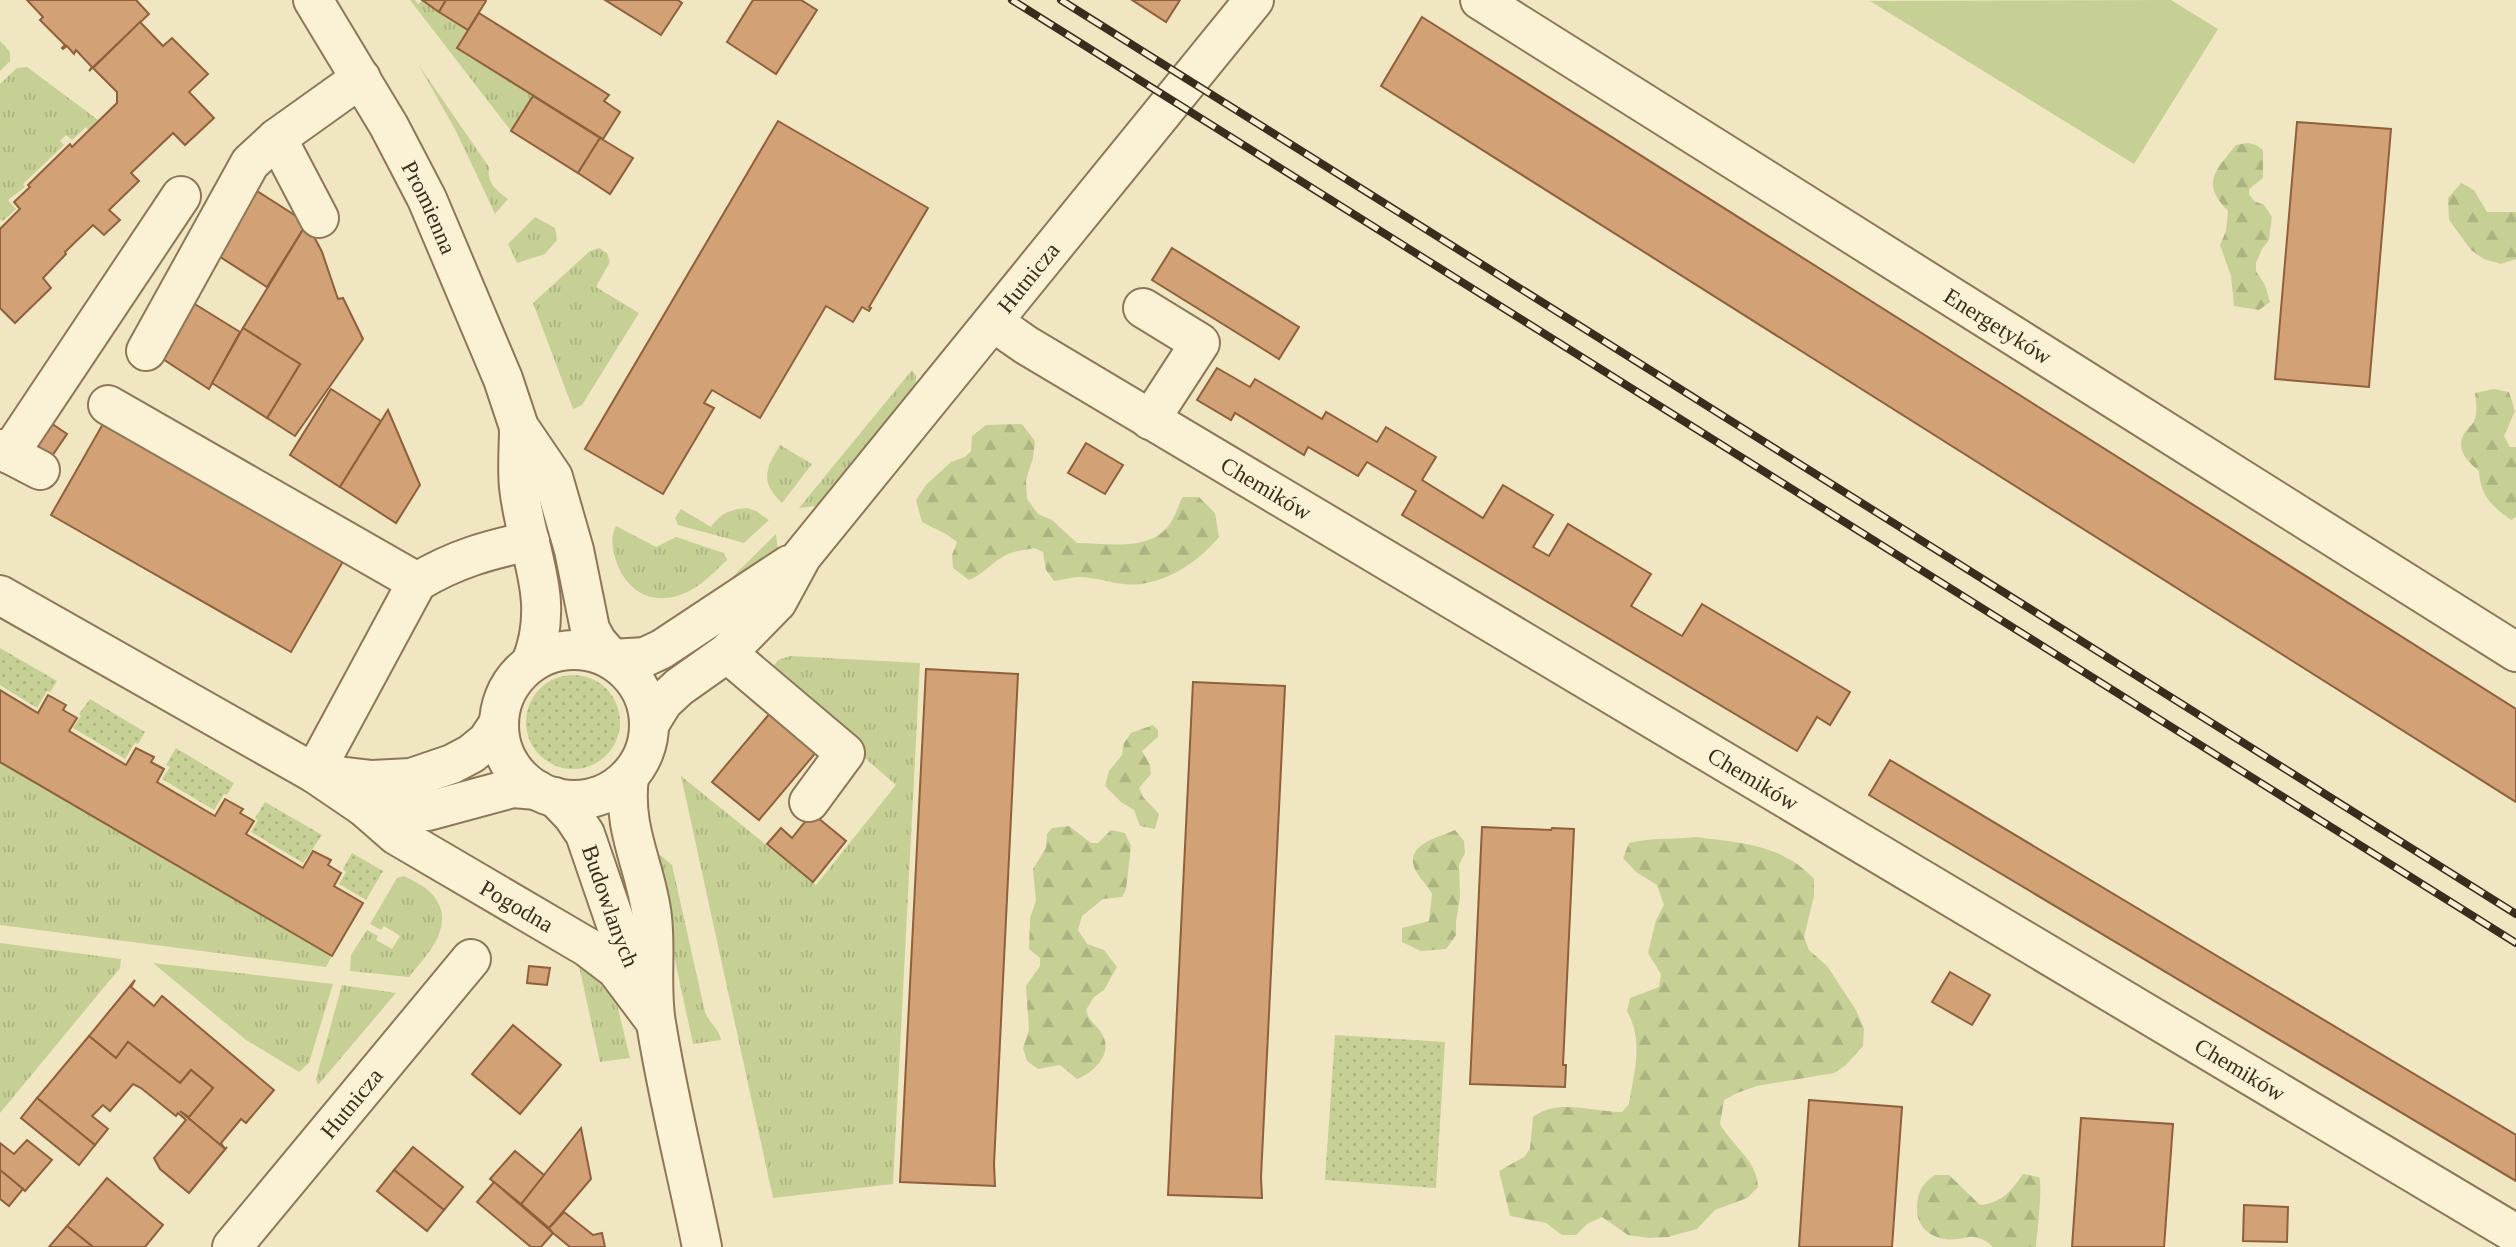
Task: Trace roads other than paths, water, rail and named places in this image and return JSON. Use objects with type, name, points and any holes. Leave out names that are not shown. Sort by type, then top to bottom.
[{"type":"street","name":"Promienna","points":[[313,0],[361,78],[427,198],[498,367],[519,427],[552,477],[574,550],[590,629],[612,659]]},
{"type":"street","name":"Hutnicza","points":[[650,723],[663,702],[679,687],[727,653],[777,601],[802,556],[1254,0]]},
{"type":"street","name":"Energetyków","points":[[1480,0],[2516,652]]},
{"type":"street","points":[[146,351],[250,163],[277,138],[361,78]]},
{"type":"street","points":[[277,138],[319,218]]},
{"type":"street","points":[[16,458],[181,196]]},
{"type":"street","points":[[1143,308],[1200,343],[1150,420]]},
{"type":"street","name":"Chemików","points":[[993,322],[1150,420],[2516,1234]]},
{"type":"street","points":[[108,405],[417,582]]},
{"type":"street","name":"Promienna","points":[[519,427],[519,487],[542,597],[542,629],[531,663]]},
{"type":"street","points":[[314,773],[417,582],[442,567],[476,553],[530,541]]},
{"type":"street","name":"Hutnicza","points":[[612,659],[645,657],[662,649],[802,556]]},
{"type":"street","name":"Pogodna","points":[[0,595],[314,773],[364,807],[396,835],[597,954],[616,969],[656,1021]]},
{"type":"street","points":[[571,649],[592,651],[612,659],[627,671],[639,686],[647,704],[650,723],[648,743],[641,762],[629,777],[611,791],[590,799],[574,801],[546,794],[522,780],[505,755],[499,723],[503,699],[514,679],[531,663],[550,653],[571,649]]},
{"type":"street","points":[[727,653],[845,753],[809,802]]},
{"type":"street","name":"Pogodna","points":[[314,773],[372,780],[411,778],[452,764],[471,754],[487,741],[499,723]]},
{"type":"street","name":"Budowlanych","points":[[629,777],[626,801],[628,821],[652,917],[656,1021],[699,1246]]},
{"type":"street","name":"Pogodna","points":[[364,807],[397,812],[428,811],[513,788],[546,794]]},
{"type":"street","name":"Budowlanych","points":[[546,794],[573,816],[585,834],[620,936],[656,1021]]},
{"type":"street","name":"Hutnicza","points":[[232,1247],[471,959]]},
{"type":"railway","points":[[1012,0],[2516,943]]},
{"type":"railway","points":[[1061,0],[2516,914]]}]
